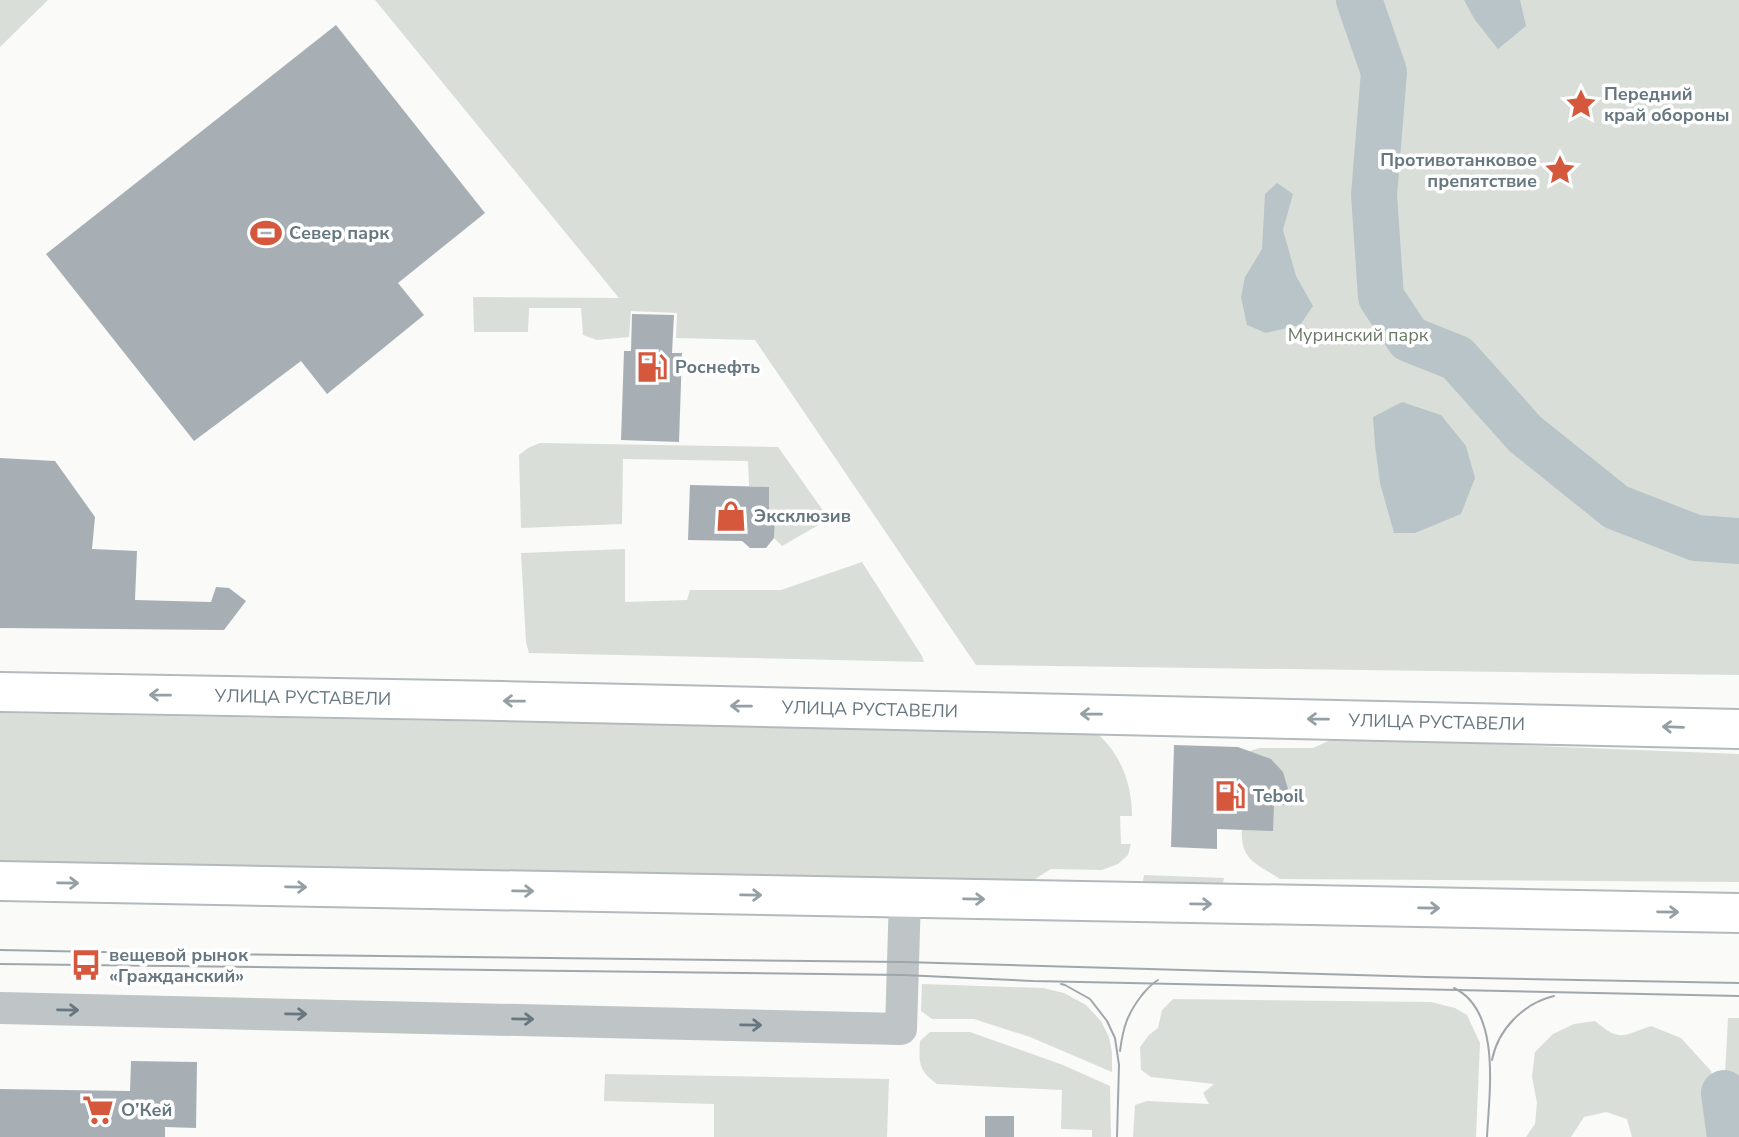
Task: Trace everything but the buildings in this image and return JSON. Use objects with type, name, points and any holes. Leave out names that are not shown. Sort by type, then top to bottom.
[{"type":"main road","name":"УЛИЦА РУСТАВЕЛИ","points":[[0,692],[1739,729]]},
{"type":"main road","points":[[0,881],[1739,913]]},
{"type":"street","points":[[0,1008],[901,1029],[905,897]]},
{"type":"green space","points":[[0,0],[48,0],[0,47]]},
{"type":"green space","name":"Муринский парк","points":[[375,0],[1739,0],[1739,675],[976,665],[755,340],[676,338],[677,313],[631,311],[629,337],[597,340],[583,335],[581,308],[529,308],[528,332],[474,332],[473,297],[619,298]]},
{"type":"green space","points":[[540,443],[778,447],[829,519],[782,546],[774,538],[775,520],[769,512],[769,487],[749,486],[748,461],[623,459],[622,524],[521,528],[519,455]]},
{"type":"green space","points":[[625,549],[625,602],[687,600],[690,590],[781,590],[862,562],[924,662],[529,653],[526,642],[521,553]]},
{"type":"green space","points":[[0,713],[1099,735],[1120,762],[1128,783],[1132,816],[1120,816],[1121,844],[1131,844],[1128,855],[1118,864],[1102,870],[1051,869],[1032,881],[0,861]]},
{"type":"green space","points":[[1335,738],[1739,754],[1739,882],[1280,879],[1257,865],[1247,855],[1242,830],[1274,805],[1287,805],[1282,775],[1275,763],[1247,752],[1259,748],[1313,748]]},
{"type":"green space","points":[[1144,875],[1224,878],[1222,887],[1145,885]]},
{"type":"green space","points":[[922,984],[1043,988],[1064,993],[1086,1005],[1101,1021],[1109,1037],[1112,1072],[1030,1037],[974,1019],[932,1019],[921,1011]]},
{"type":"green space","points":[[1173,999],[1431,1002],[1455,1008],[1467,1015],[1480,1043],[1476,1137],[1133,1137],[1135,1105],[1147,1101],[1209,1104],[1203,1093],[1214,1084],[1151,1077],[1141,1070],[1140,1047],[1158,1028],[1162,1010]]},
{"type":"green space","points":[[1728,1018],[1739,1018],[1739,1137],[1730,1137],[1724,1093]]},
{"type":"green space","points":[[1595,1021],[1616,1034],[1627,1034],[1651,1026],[1681,1038],[1711,1071],[1719,1103],[1723,1137],[1632,1137],[1627,1119],[1606,1112],[1584,1117],[1571,1137],[1526,1137],[1535,1124],[1537,1103],[1532,1077],[1535,1052],[1553,1034],[1574,1024]]},
{"type":"green space","points":[[930,1032],[970,1032],[1063,1065],[1110,1086],[1111,1137],[1092,1137],[1092,1130],[1061,1129],[1062,1090],[937,1084],[923,1070],[920,1061],[920,1041]]},
{"type":"green space","points":[[605,1074],[889,1079],[887,1137],[714,1137],[714,1104],[604,1101]]},
{"type":"shaded area","points":[[1464,0],[1520,0],[1526,26],[1498,49],[1475,20]]},
{"type":"shaded area","points":[[1277,183],[1293,194],[1283,230],[1296,276],[1313,306],[1300,325],[1266,333],[1247,325],[1241,297],[1245,277],[1262,249],[1265,194]]},
{"type":"shaded area","points":[[1402,402],[1441,415],[1466,446],[1475,478],[1461,514],[1415,533],[1394,533],[1380,483],[1375,445],[1373,417]]},
{"type":"shaded area","points":[[1739,526],[1739,556],[1716,550],[1696,538],[1717,530]]},
{"type":"waterway","points":[[1359,0],[1384,72],[1374,195],[1381,297],[1409,339],[1457,358],[1525,434],[1616,507],[1696,538],[1739,541]]},
{"type":"waterway","points":[[1724,1093],[1730,1137]]},
{"type":"tram line","points":[[0,950],[904,962],[1739,983]]},
{"type":"tram line","points":[[0,964],[903,975],[1033,981],[1739,996]]},
{"type":"tram line","points":[[1120,1051],[1129,1015],[1142,995],[1158,980]]},
{"type":"tram line","points":[[1061,984],[1090,999],[1107,1021],[1115,1038],[1119,1065],[1117,1137]]},
{"type":"tram line","points":[[1454,988],[1469,999],[1480,1015],[1486,1034],[1490,1077],[1487,1137]]},
{"type":"tram line","points":[[1492,1060],[1500,1038],[1514,1019],[1532,1005],[1554,996]]},
{"type":"place","name":"Передний край обороны","points":[[1581,104]]},
{"type":"place","name":"Противотанковое препятствие","points":[[1560,170]]},
{"type":"place","name":"Север парк","points":[[266,233]]},
{"type":"place","name":"Роснефть","points":[[652,367]]},
{"type":"place","name":"Эксклюзив","points":[[731,516]]},
{"type":"place","name":"Teboil","points":[[1230,796]]},
{"type":"place","name":"вещевой рынок «Гражданский»","points":[[86,965]]},
{"type":"place","name":"О’Кей","points":[[98,1110]]}]
